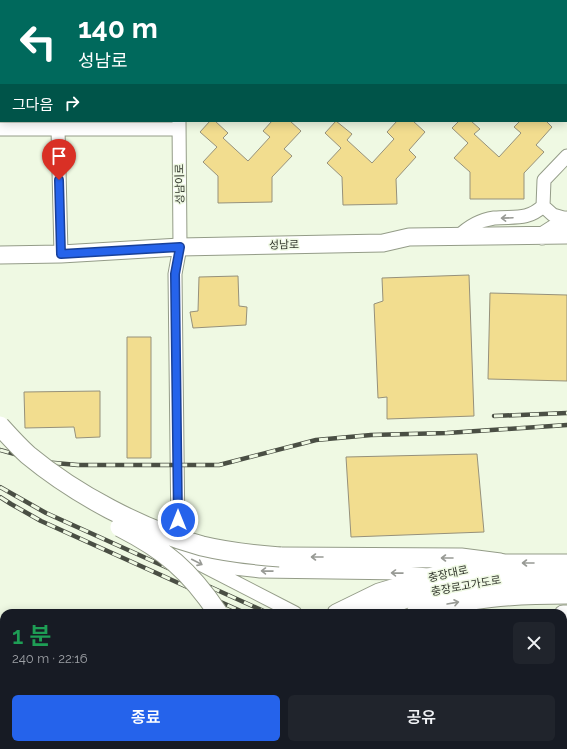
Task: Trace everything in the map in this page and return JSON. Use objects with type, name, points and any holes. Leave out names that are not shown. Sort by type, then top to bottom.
[{"type":"highway","points":[[0,426],[27,454],[75,488],[124,516],[163,533],[202,546],[242,554],[280,557],[461,558],[500,563]]},
{"type":"highway","points":[[0,443],[35,476],[61,494],[117,526],[142,538],[165,553],[194,580],[215,609]]},
{"type":"highway","name":"충장로고가도로","points":[[378,609],[390,603],[436,590],[472,583],[523,577],[567,577]]},
{"type":"highway","name":"충장로고가도로","points":[[428,609],[439,605],[478,598],[523,594],[567,594]]},
{"type":"main road","points":[[542,236],[567,219]]},
{"type":"main road","name":"성남로","points":[[0,255],[61,254],[180,247],[383,243],[409,237],[542,236],[567,234]]},
{"type":"main road","points":[[542,236],[567,242]]},
{"type":"main road","name":"충장대로","points":[[344,609],[379,592],[436,575],[500,563],[567,563]]},
{"type":"street","points":[[0,129],[58,129],[179,125]]},
{"type":"street","name":"성남이로","points":[[178,535],[175,274],[180,247],[179,125]]},
{"type":"street","points":[[58,129],[61,254]]},
{"type":"street","points":[[458,237],[469,227],[492,218],[524,217],[535,213],[543,206],[544,180],[567,156]]},
{"type":"street","points":[[543,206],[553,215],[567,219]]},
{"type":"street","points":[[0,422],[15,437],[61,476],[107,504],[178,535],[215,561],[234,568],[260,571],[405,573],[436,575]]},
{"type":"street","points":[[0,436],[20,457],[101,514],[287,609]]},
{"type":"building","points":[[209,122],[216,122],[228,133],[223,138],[248,161],[270,137],[263,131],[271,122],[291,122],[301,131],[284,149],[292,156],[272,177],[272,202],[218,203],[218,176],[203,162],[217,147],[200,132]]},
{"type":"building","points":[[335,122],[337,122],[352,134],[347,140],[372,163],[394,139],[387,132],[396,122],[414,122],[425,132],[409,150],[416,157],[396,179],[397,204],[343,205],[342,177],[327,163],[341,148],[325,133]]},
{"type":"building","points":[[458,122],[472,122],[480,129],[474,134],[499,157],[521,133],[514,127],[519,122],[547,122],[552,127],[536,145],[544,152],[524,173],[524,199],[470,199],[470,172],[454,158],[468,143],[452,128]]},
{"type":"building","points":[[469,275],[474,416],[387,419],[387,397],[378,398],[374,304],[383,301],[382,278]]},
{"type":"building","points":[[238,276],[239,306],[247,307],[246,325],[193,328],[190,312],[198,311],[199,277]]},
{"type":"building","points":[[490,293],[567,295],[567,381],[488,379]]},
{"type":"building","points":[[127,337],[151,337],[151,458],[127,458]]},
{"type":"building","points":[[100,391],[100,437],[76,438],[74,427],[25,428],[24,392]]},
{"type":"building","points":[[477,454],[484,532],[351,537],[346,457]]},
{"type":"railway","points":[[494,416],[567,413]]},
{"type":"railway","points":[[0,450],[43,462],[78,465],[219,465],[316,440],[371,435],[447,433],[567,425]]},
{"type":"railway","points":[[0,487],[46,513],[259,609]]},
{"type":"railway","points":[[0,497],[41,521],[236,609]]},
{"type":"route","points":[[59,180],[61,254],[180,247],[175,274],[178,520]]}]
